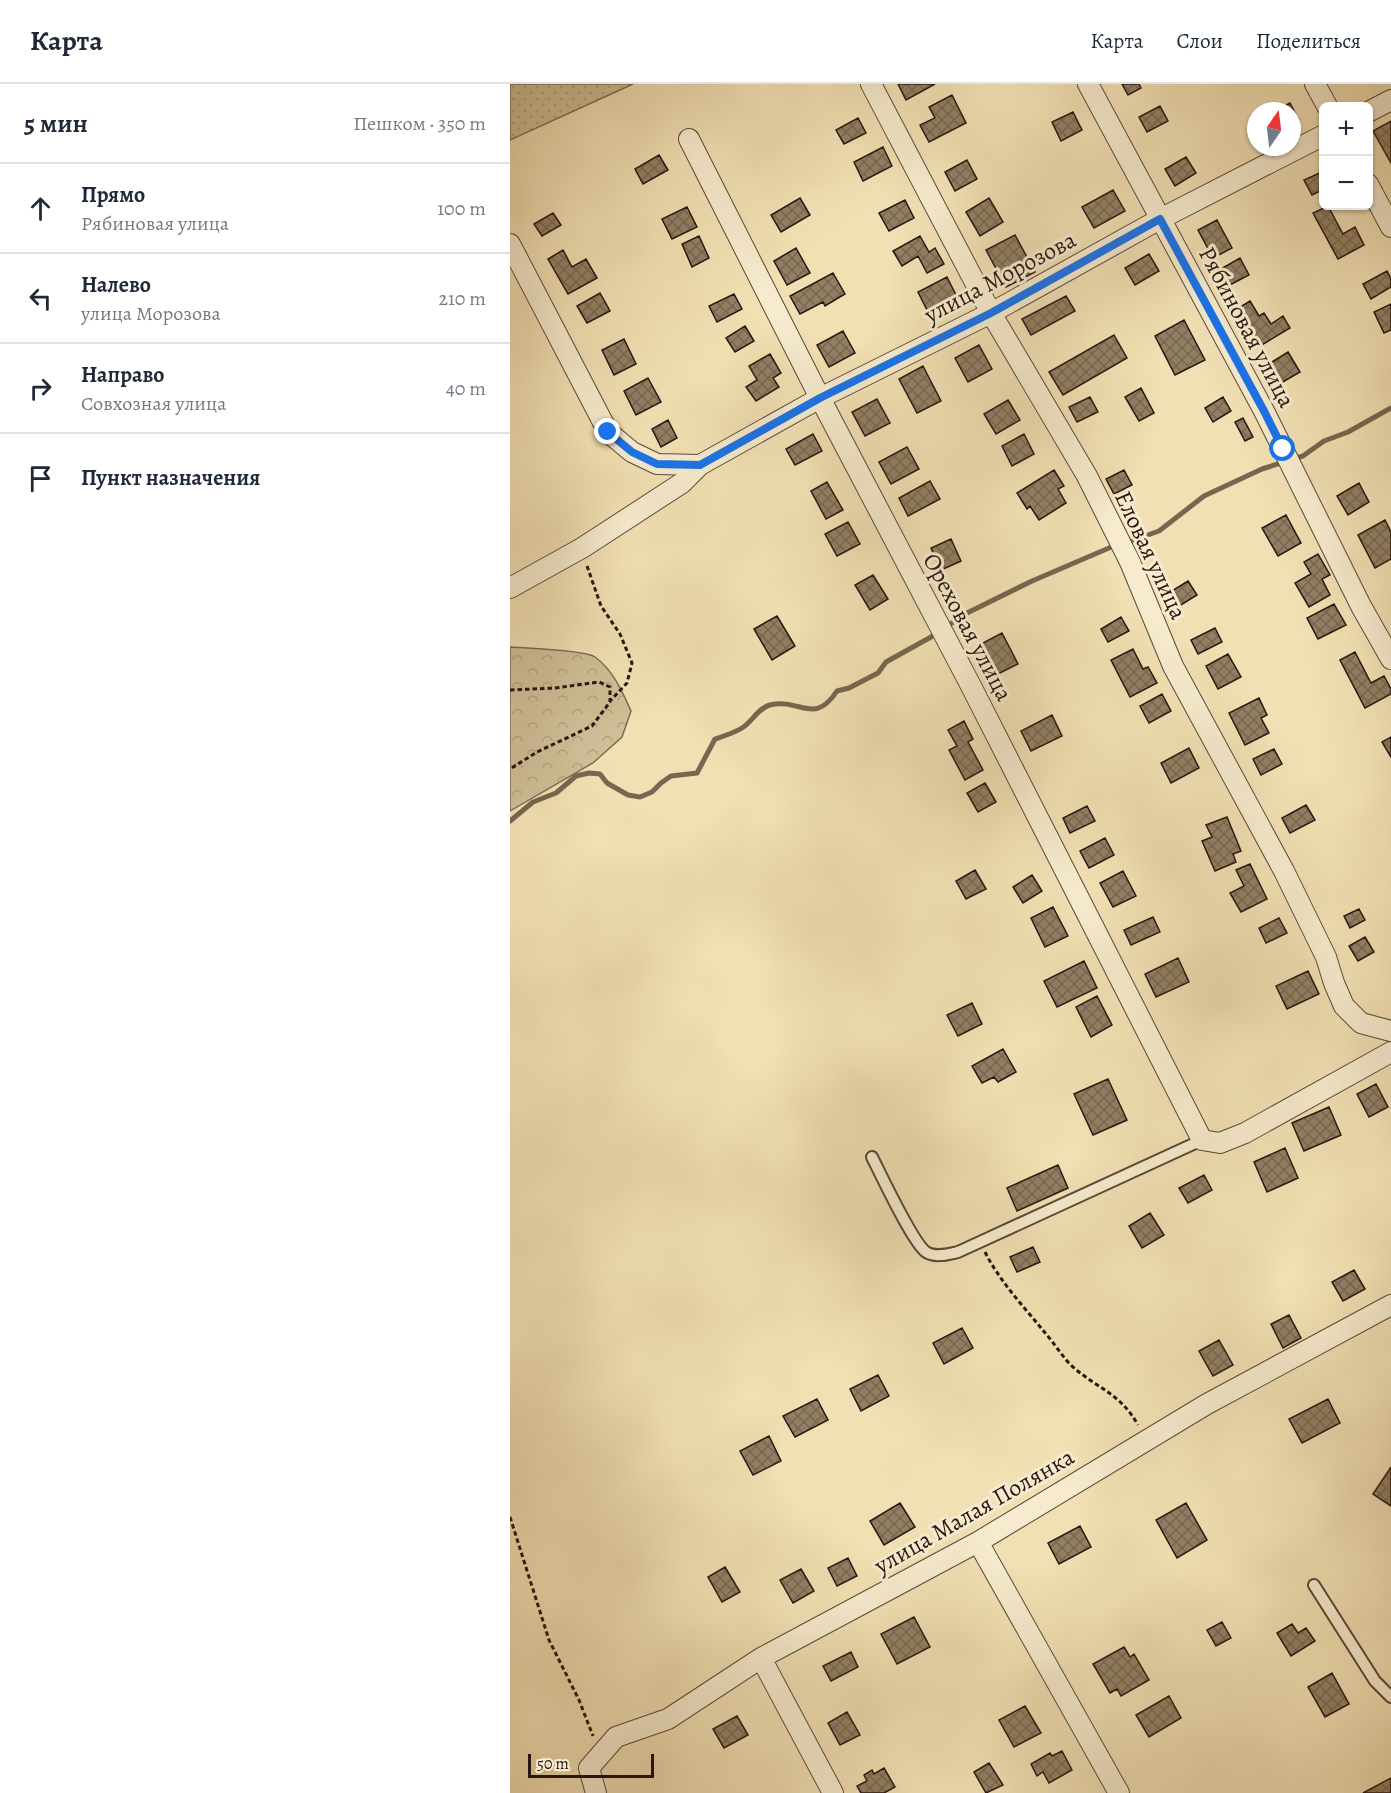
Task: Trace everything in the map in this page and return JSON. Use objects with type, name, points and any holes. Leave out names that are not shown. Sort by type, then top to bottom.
[{"type":"street","name":"Еловая улица","points":[[871,84],[991,313],[1086,476],[1115,532],[1173,666],[1284,872],[1326,957],[1344,1006],[1361,1023],[1391,1030]]},
{"type":"street","name":"Рябиновая улица","points":[[1088,84],[1264,411],[1360,606],[1391,659]]},
{"type":"street","points":[[1316,84],[1326,102]]},
{"type":"street","points":[[1373,109],[1391,100]]},
{"type":"street","name":"улица Морозова","points":[[510,588],[582,548],[682,483],[700,465],[820,398],[991,313],[1160,219],[1319,137]]},
{"type":"street","name":"Ореховая улица","points":[[689,139],[1202,1140]]},
{"type":"street","points":[[1373,193],[1391,226]]},
{"type":"street","points":[[510,244],[608,432],[632,452],[657,464],[700,465]]},
{"type":"street","points":[[1202,1140],[1220,1143],[1245,1133],[1391,1052]]},
{"type":"street","name":"улица Малая Полянка","points":[[595,1761],[616,1737],[668,1719],[761,1658],[978,1542],[1207,1404],[1391,1305]]},
{"type":"street","points":[[978,1542],[1119,1793]]},
{"type":"street","points":[[761,1658],[833,1793]]},
{"type":"street","points":[[595,1761],[596,1793]]},
{"type":"lane","points":[[872,1157],[915,1237],[926,1252],[941,1255],[958,1252],[1202,1140]]},
{"type":"lane","points":[[1314,1585],[1375,1681],[1391,1697]]},
{"type":"path","points":[[510,769],[537,752],[592,726],[627,683],[632,663],[620,634],[601,606],[582,548]]},
{"type":"path","points":[[510,690],[555,688],[599,682],[610,687],[610,702]]},
{"type":"path","points":[[980,1242],[990,1263],[1072,1366],[1108,1390],[1130,1411],[1147,1440]]},
{"type":"path","points":[[510,1517],[549,1640],[579,1700],[595,1761]]},
{"type":"green space","points":[[510,84],[633,84],[510,140]]},
{"type":"green space","points":[[510,647],[568,651],[595,657],[612,675],[631,711],[622,737],[593,763],[510,811]]},
{"type":"building","points":[[898,84],[935,84],[906,100]]},
{"type":"building","points":[[1122,84],[1139,84],[1141,88],[1128,95]]},
{"type":"building","points":[[952,95],[966,123],[929,142],[920,125],[935,118],[929,107]]},
{"type":"building","points":[[1160,106],[1168,121],[1147,132],[1139,117]]},
{"type":"building","points":[[1073,112],[1082,130],[1061,141],[1052,122]]},
{"type":"building","points":[[858,118],[866,133],[844,144],[836,130]]},
{"type":"building","points":[[1391,121],[1391,163],[1373,131]]},
{"type":"building","points":[[883,147],[892,166],[863,181],[854,162]]},
{"type":"building","points":[[659,155],[668,170],[643,184],[635,169]]},
{"type":"building","points":[[1186,157],[1196,173],[1175,186],[1165,169]]},
{"type":"building","points":[[967,160],[977,179],[955,191],[945,172]]},
{"type":"building","points":[[1319,173],[1319,192],[1312,195],[1304,180]]},
{"type":"building","points":[[1113,190],[1125,211],[1094,228],[1082,207]]},
{"type":"building","points":[[800,198],[810,215],[781,232],[771,215]]},
{"type":"building","points":[[989,198],[1003,222],[980,236],[966,212]]},
{"type":"building","points":[[905,200],[914,218],[889,231],[879,213]]},
{"type":"building","points":[[687,207],[697,227],[672,239],[662,219]]},
{"type":"building","points":[[1319,210],[1330,210],[1343,234],[1355,227],[1364,245],[1338,259],[1313,213]]},
{"type":"building","points":[[553,213],[561,225],[542,236],[534,224]]},
{"type":"building","points":[[1217,220],[1232,248],[1213,258],[1198,230]]},
{"type":"building","points":[[1015,235],[1035,272],[1006,287],[986,250]]},
{"type":"building","points":[[699,236],[709,258],[692,267],[682,244]]},
{"type":"building","points":[[920,236],[929,252],[935,248],[944,264],[927,273],[918,256],[902,266],[893,251]]},
{"type":"building","points":[[796,248],[810,273],[787,285],[774,261]]},
{"type":"building","points":[[563,250],[572,267],[586,259],[597,278],[568,294],[548,259]]},
{"type":"building","points":[[1149,254],[1159,271],[1135,285],[1125,268]]},
{"type":"building","points":[[1240,258],[1249,275],[1228,286],[1219,270]]},
{"type":"building","points":[[1387,271],[1391,279],[1391,287],[1371,299],[1363,284]]},
{"type":"building","points":[[833,273],[845,294],[825,306],[823,302],[800,314],[790,296]]},
{"type":"building","points":[[947,277],[959,301],[930,316],[918,292]]},
{"type":"building","points":[[600,293],[610,311],[587,323],[577,306]]},
{"type":"building","points":[[734,294],[742,309],[717,322],[709,306]]},
{"type":"building","points":[[1066,296],[1075,311],[1031,335],[1022,319]]},
{"type":"building","points":[[1250,301],[1259,316],[1264,313],[1271,324],[1283,316],[1290,328],[1260,346],[1237,309]]},
{"type":"building","points":[[1391,304],[1391,330],[1384,333],[1374,312]]},
{"type":"building","points":[[1184,320],[1205,360],[1175,375],[1155,336]]},
{"type":"building","points":[[745,326],[754,341],[735,352],[726,338]]},
{"type":"building","points":[[843,331],[855,353],[829,367],[817,345]]},
{"type":"building","points":[[1114,335],[1127,358],[1063,395],[1049,372]]},
{"type":"building","points":[[624,339],[636,364],[614,375],[602,350]]},
{"type":"building","points":[[979,345],[992,369],[968,382],[955,358]]},
{"type":"building","points":[[1288,352],[1300,372],[1276,386],[1264,367]]},
{"type":"building","points":[[770,354],[781,373],[773,378],[779,387],[756,401],[746,387],[757,380],[749,366]]},
{"type":"building","points":[[923,366],[941,401],[917,413],[899,379]]},
{"type":"building","points":[[648,378],[661,402],[636,415],[624,391]]},
{"type":"building","points":[[1141,388],[1154,413],[1139,421],[1125,397]]},
{"type":"building","points":[[1090,397],[1098,412],[1077,422],[1069,407]]},
{"type":"building","points":[[1223,397],[1231,411],[1213,422],[1205,408]]},
{"type":"building","points":[[877,399],[890,423],[865,436],[852,412]]},
{"type":"building","points":[[1008,400],[1020,420],[996,434],[984,414]]},
{"type":"building","points":[[1243,418],[1253,437],[1245,441],[1235,422]]},
{"type":"building","points":[[668,420],[677,438],[661,447],[652,429]]},
{"type":"building","points":[[813,434],[822,451],[795,465],[786,449]]},
{"type":"building","points":[[1024,434],[1034,454],[1012,466],[1002,446]]},
{"type":"building","points":[[907,447],[919,469],[891,484],[879,462]]},
{"type":"building","points":[[1054,470],[1064,486],[1058,489],[1066,503],[1039,520],[1030,506],[1027,509],[1017,493]]},
{"type":"building","points":[[1124,470],[1132,485],[1114,494],[1106,479]]},
{"type":"building","points":[[930,481],[940,499],[908,516],[899,498]]},
{"type":"building","points":[[827,482],[843,510],[826,519],[811,491]]},
{"type":"building","points":[[1359,483],[1369,502],[1348,515],[1337,496]]},
{"type":"building","points":[[1286,515],[1301,543],[1278,556],[1262,528]]},
{"type":"building","points":[[1385,520],[1391,532],[1391,559],[1375,568],[1358,535]]},
{"type":"building","points":[[848,522],[860,544],[837,556],[825,534]]},
{"type":"building","points":[[951,539],[961,561],[941,570],[931,548]]},
{"type":"building","points":[[1318,554],[1330,575],[1322,579],[1330,595],[1309,607],[1295,583],[1311,574],[1304,562]]},
{"type":"building","points":[[873,575],[888,599],[870,610],[855,585]]},
{"type":"building","points":[[1188,581],[1197,595],[1176,608],[1167,594]]},
{"type":"building","points":[[1334,604],[1346,625],[1318,639],[1307,618]]},
{"type":"building","points":[[777,616],[795,646],[772,660],[754,629]]},
{"type":"building","points":[[1121,617],[1129,631],[1108,642],[1101,629]]},
{"type":"building","points":[[1215,628],[1222,642],[1198,654],[1191,640]]},
{"type":"building","points":[[1002,633],[1018,664],[996,675],[981,644]]},
{"type":"building","points":[[1133,649],[1143,669],[1148,667],[1157,683],[1130,697],[1111,660]]},
{"type":"building","points":[[1355,652],[1371,683],[1384,676],[1391,689],[1391,694],[1365,708],[1340,660]]},
{"type":"building","points":[[1228,654],[1241,677],[1218,689],[1206,666]]},
{"type":"building","points":[[1162,694],[1171,711],[1149,723],[1140,706]]},
{"type":"building","points":[[1259,698],[1267,715],[1261,718],[1269,733],[1245,745],[1229,713]]},
{"type":"building","points":[[1052,715],[1062,736],[1031,751],[1021,731]]},
{"type":"building","points":[[964,721],[973,739],[968,742],[983,770],[965,780],[949,750],[957,746],[948,730]]},
{"type":"building","points":[[1391,737],[1391,757],[1382,742]]},
{"type":"building","points":[[1189,748],[1199,768],[1171,783],[1161,763]]},
{"type":"building","points":[[1274,749],[1282,764],[1261,775],[1253,759]]},
{"type":"building","points":[[985,783],[996,802],[978,812],[967,793]]},
{"type":"building","points":[[1306,805],[1315,820],[1290,833],[1282,818]]},
{"type":"building","points":[[1087,806],[1095,821],[1070,833],[1063,818]]},
{"type":"building","points":[[1227,817],[1241,851],[1233,854],[1236,862],[1215,871],[1202,841],[1212,837],[1206,825]]},
{"type":"building","points":[[1105,838],[1114,855],[1089,868],[1080,851]]},
{"type":"building","points":[[1250,864],[1267,899],[1241,912],[1230,893],[1244,886],[1236,870]]},
{"type":"building","points":[[975,870],[986,889],[966,899],[956,881]]},
{"type":"building","points":[[1123,871],[1136,896],[1113,907],[1100,883]]},
{"type":"building","points":[[1032,875],[1042,891],[1023,903],[1013,887]]},
{"type":"building","points":[[1053,907],[1068,936],[1045,947],[1031,918]]},
{"type":"building","points":[[1359,909],[1365,920],[1350,928],[1344,916]]},
{"type":"building","points":[[1153,917],[1160,932],[1131,945],[1124,930]]},
{"type":"building","points":[[1279,918],[1287,933],[1266,943],[1259,928]]},
{"type":"building","points":[[1365,937],[1374,952],[1358,961],[1349,946]]},
{"type":"building","points":[[1178,958],[1189,982],[1156,997],[1145,974]]},
{"type":"building","points":[[1084,961],[1097,988],[1057,1007],[1044,981]]},
{"type":"building","points":[[1308,971],[1319,994],[1287,1009],[1276,986]]},
{"type":"building","points":[[1097,996],[1112,1025],[1091,1037],[1076,1007]]},
{"type":"building","points":[[972,1003],[982,1024],[958,1036],[947,1015]]},
{"type":"building","points":[[1003,1049],[1016,1072],[998,1082],[994,1077],[982,1083],[972,1066]]},
{"type":"building","points":[[1108,1079],[1127,1120],[1093,1135],[1074,1094]]},
{"type":"building","points":[[1376,1084],[1388,1107],[1369,1117],[1357,1094]]},
{"type":"building","points":[[1329,1107],[1341,1135],[1304,1151],[1292,1123]]},
{"type":"building","points":[[1285,1148],[1298,1178],[1267,1192],[1254,1162]]},
{"type":"building","points":[[1058,1165],[1068,1188],[1017,1211],[1007,1188]]},
{"type":"building","points":[[1204,1175],[1212,1190],[1188,1203],[1179,1188]]},
{"type":"building","points":[[1150,1213],[1164,1235],[1142,1248],[1129,1226]]},
{"type":"building","points":[[1033,1247],[1040,1262],[1017,1272],[1010,1257]]},
{"type":"building","points":[[1354,1270],[1365,1289],[1343,1301],[1332,1282]]},
{"type":"building","points":[[1289,1315],[1301,1338],[1283,1348],[1271,1324]]},
{"type":"building","points":[[962,1328],[973,1348],[944,1364],[933,1343]]},
{"type":"building","points":[[1219,1340],[1233,1365],[1213,1376],[1199,1351]]},
{"type":"building","points":[[878,1375],[889,1396],[861,1411],[850,1389]]},
{"type":"building","points":[[817,1399],[828,1420],[795,1437],[783,1416]]},
{"type":"building","points":[[1328,1399],[1340,1423],[1302,1443],[1289,1419]]},
{"type":"building","points":[[769,1436],[781,1461],[753,1475],[740,1451]]},
{"type":"building","points":[[1391,1467],[1391,1506],[1373,1494]]},
{"type":"building","points":[[900,1503],[915,1527],[884,1545],[870,1521]]},
{"type":"building","points":[[1186,1503],[1207,1540],[1177,1558],[1156,1520]]},
{"type":"building","points":[[1080,1526],[1091,1547],[1059,1564],[1048,1543]]},
{"type":"building","points":[[848,1558],[857,1576],[837,1586],[828,1568]]},
{"type":"building","points":[[725,1567],[740,1592],[722,1602],[708,1577]]},
{"type":"building","points":[[801,1569],[814,1591],[793,1603],[780,1580]]},
{"type":"building","points":[[914,1617],[930,1647],[897,1664],[881,1634]]},
{"type":"building","points":[[1222,1622],[1231,1638],[1216,1646],[1207,1630]]},
{"type":"building","points":[[1292,1624],[1298,1633],[1306,1628],[1315,1641],[1291,1656],[1277,1633]]},
{"type":"building","points":[[1124,1647],[1130,1657],[1134,1654],[1149,1680],[1121,1696],[1117,1689],[1110,1693],[1093,1664]]},
{"type":"building","points":[[851,1652],[858,1667],[831,1681],[823,1666]]},
{"type":"building","points":[[1332,1673],[1349,1704],[1325,1717],[1308,1687]]},
{"type":"building","points":[[1169,1696],[1181,1718],[1149,1737],[1136,1715]]},
{"type":"building","points":[[1025,1706],[1041,1733],[1014,1747],[999,1720]]},
{"type":"building","points":[[847,1712],[860,1735],[840,1745],[828,1723]]},
{"type":"building","points":[[737,1716],[748,1735],[724,1748],[713,1729]]},
{"type":"building","points":[[1062,1751],[1072,1770],[1049,1783],[1043,1772],[1037,1776],[1031,1764],[1050,1753],[1052,1756]]},
{"type":"building","points":[[989,1763],[1003,1785],[986,1793],[974,1772]]},
{"type":"building","points":[[884,1768],[895,1787],[884,1793],[861,1793],[857,1786],[867,1781],[864,1775],[872,1770],[874,1774]]},
{"type":"building","points":[[1391,1778],[1391,1793],[1363,1793]]},
{"type":"waterway","points":[[1125,543],[1159,531],[1204,496],[1262,469],[1303,456],[1324,441],[1348,432],[1391,408]]},
{"type":"waterway","points":[[510,821],[533,802],[556,793],[576,776],[589,773],[600,774],[607,783],[628,795],[640,797],[652,792],[671,776],[697,773],[715,739],[742,728],[766,707],[781,704],[814,709],[821,707],[837,691],[849,688],[878,673],[886,662],[931,637],[967,613],[1032,581],[1116,545]]},
{"type":"route","points":[[608,432],[632,452],[657,464],[700,465],[820,398],[991,313],[1160,219],[1283,449]]}]
